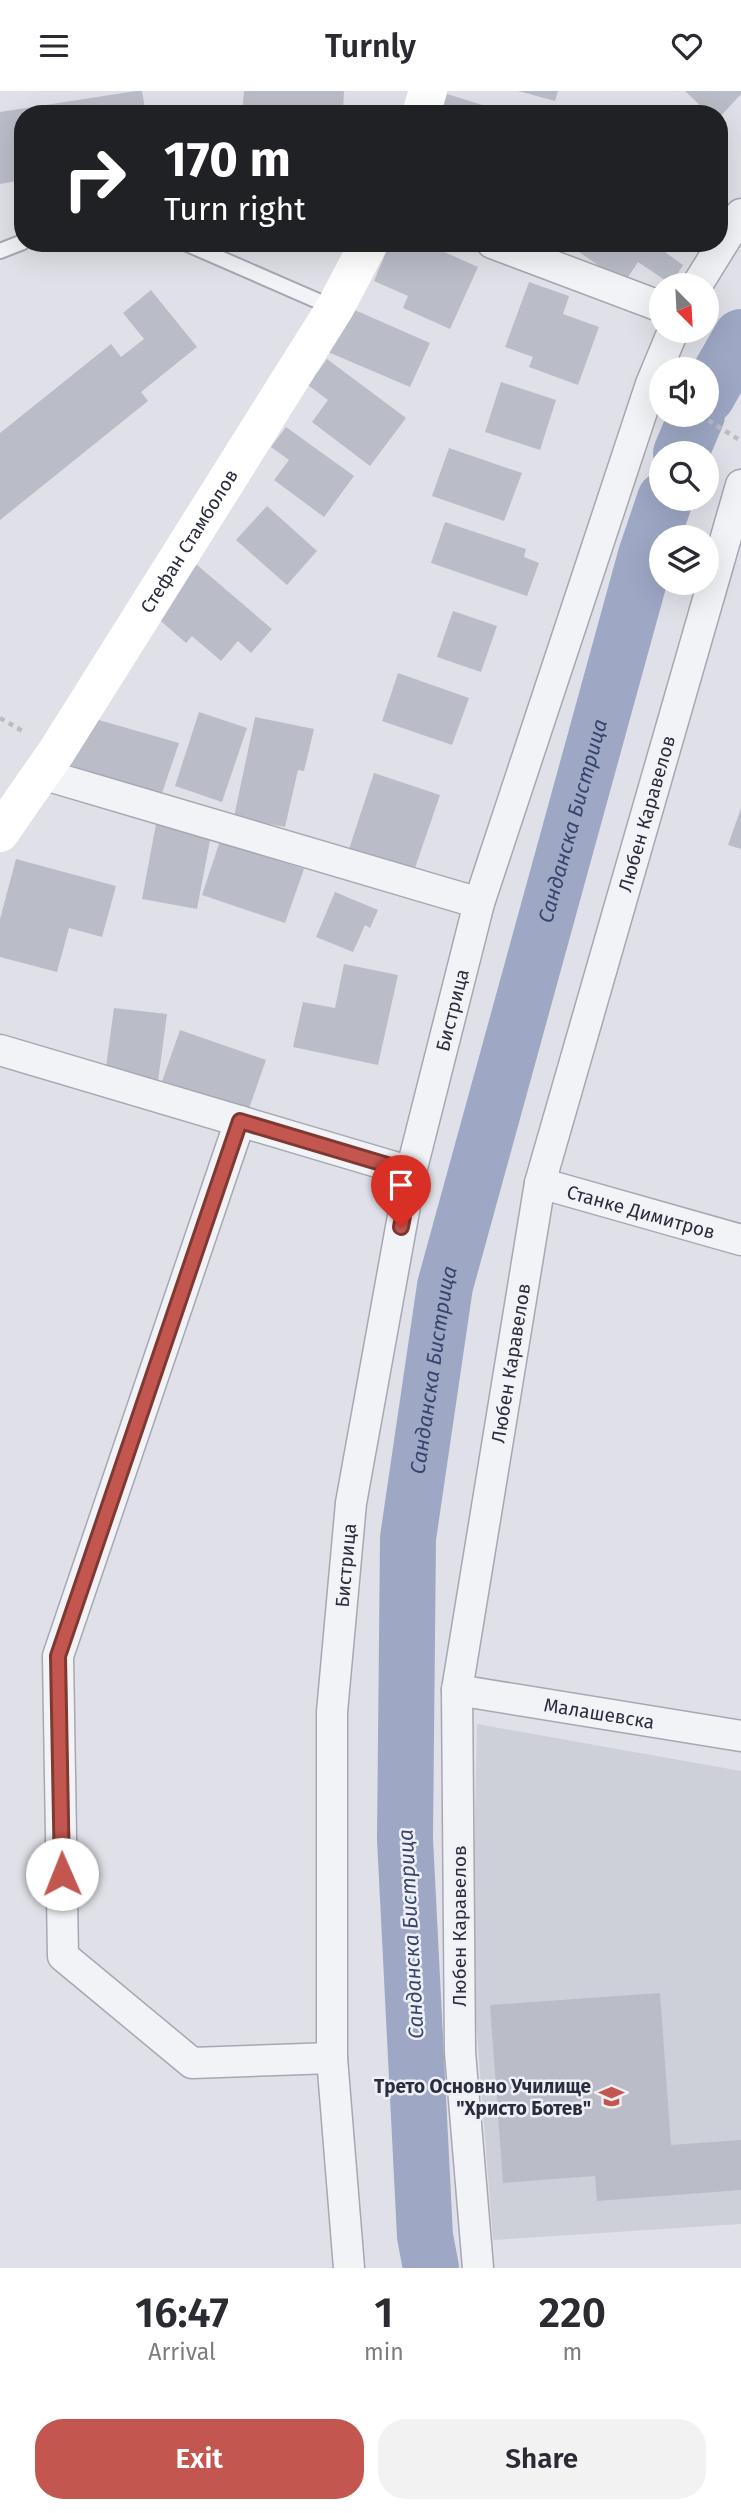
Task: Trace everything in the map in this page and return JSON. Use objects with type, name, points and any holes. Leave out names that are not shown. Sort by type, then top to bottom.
[{"type":"street","points":[[728,235],[741,214]]},
{"type":"street","name":"Стефан Стамболов","points":[[0,833],[42,774],[335,308],[364,252]]},
{"type":"street","points":[[516,252],[649,302]]},
{"type":"street","points":[[704,273],[717,252]]},
{"type":"street","name":"Бистрица","points":[[349,2268],[331,2058],[332,1712],[351,1503],[411,1172],[479,903],[647,397],[668,343]]},
{"type":"street","name":"Любен Каравелов","points":[[478,2268],[460,2052],[457,1690],[540,1183],[741,485]]},
{"type":"street","points":[[42,774],[479,903]]},
{"type":"street","points":[[0,1050],[411,1172]]},
{"type":"street","points":[[240,1121],[58,1656],[63,1956],[192,2063],[331,2058]]},
{"type":"street","name":"Станке Димитров","points":[[540,1183],[741,1240]]},
{"type":"street","name":"Малашевска","points":[[457,1690],[741,1737]]},
{"type":"lane","points":[[206,252],[335,308]]},
{"type":"path","points":[[719,427],[741,440]]},
{"type":"shaded area","name":"Трето Основно Училище \"Христо Ботев\"","points":[[477,1724],[741,1771],[741,2224],[493,2240],[472,1970]]},
{"type":"building","points":[[142,91],[144,105],[45,105]]},
{"type":"building","points":[[244,91],[344,91],[343,105],[243,105]]},
{"type":"building","points":[[518,91],[558,91],[555,101]]},
{"type":"building","points":[[685,91],[741,91],[728,108],[728,105],[700,105]]},
{"type":"building","points":[[444,93],[482,105],[441,105]]},
{"type":"building","points":[[14,110],[14,182],[0,184],[0,112]]},
{"type":"building","points":[[386,252],[444,252],[478,267],[450,329],[403,308],[408,296],[374,281]]},
{"type":"building","points":[[579,252],[665,252],[683,265],[678,273],[654,273],[638,262],[624,283]]},
{"type":"building","points":[[529,282],[569,296],[563,314],[599,327],[578,385],[529,367],[533,357],[505,347]]},
{"type":"building","points":[[151,290],[197,347],[141,392],[148,401],[0,520],[0,433],[111,344],[121,357],[144,339],[123,313]]},
{"type":"building","points":[[341,304],[430,343],[410,387],[321,349]]},
{"type":"building","points":[[327,359],[406,418],[370,466],[312,422],[328,400],[308,385]]},
{"type":"building","points":[[501,382],[556,400],[540,450],[485,432]]},
{"type":"building","points":[[286,427],[354,476],[324,517],[274,480],[289,460],[271,447]]},
{"type":"building","points":[[449,448],[522,473],[504,521],[432,496]]},
{"type":"building","points":[[267,506],[317,551],[287,585],[236,540]]},
{"type":"building","points":[[445,522],[526,549],[524,557],[539,563],[527,596],[431,563]]},
{"type":"building","points":[[190,559],[272,629],[251,653],[238,641],[221,661],[192,636],[186,643],[147,609]]},
{"type":"building","points":[[453,611],[497,626],[481,672],[437,657]]},
{"type":"building","points":[[398,673],[469,698],[452,745],[382,721]]},
{"type":"building","points":[[199,712],[247,728],[222,802],[175,786]]},
{"type":"building","points":[[85,716],[179,743],[161,796],[62,762]]},
{"type":"building","points":[[255,717],[314,729],[304,771],[298,770],[285,827],[234,817]]},
{"type":"building","points":[[374,773],[440,795],[414,871],[349,849]]},
{"type":"building","points":[[741,808],[741,849],[728,845]]},
{"type":"building","points":[[156,824],[211,835],[197,909],[142,899]]},
{"type":"building","points":[[220,841],[304,869],[285,923],[202,895]]},
{"type":"building","points":[[16,859],[116,886],[102,937],[69,928],[57,972],[0,957],[0,919]]},
{"type":"building","points":[[335,892],[378,910],[370,928],[365,925],[353,952],[316,937]]},
{"type":"building","points":[[344,964],[398,975],[378,1065],[293,1047],[303,1002],[335,1008]]},
{"type":"building","points":[[114,1008],[167,1014],[158,1081],[105,1074]]},
{"type":"building","points":[[180,1030],[266,1060],[246,1117],[160,1087]]},
{"type":"building","points":[[660,1993],[671,2145],[741,2140],[741,2190],[597,2201],[595,2176],[503,2183],[490,2005]]},
{"type":"waterway","name":"Санданска Бистрица","points":[[719,375],[741,337]]},
{"type":"waterway","name":"Санданска Бистрица","points":[[686,441],[692,427]]},
{"type":"waterway","name":"Санданска Бистрица","points":[[431,2268],[425,2236],[405,1839],[408,1538],[445,1286],[646,555],[661,511]]},
{"type":"place","name":"Трето Основно Училище \"Христо Ботев\"","points":[[611,2097]]},
{"type":"route","points":[[62,1874],[58,1656],[240,1121],[411,1172],[401,1227]]}]
